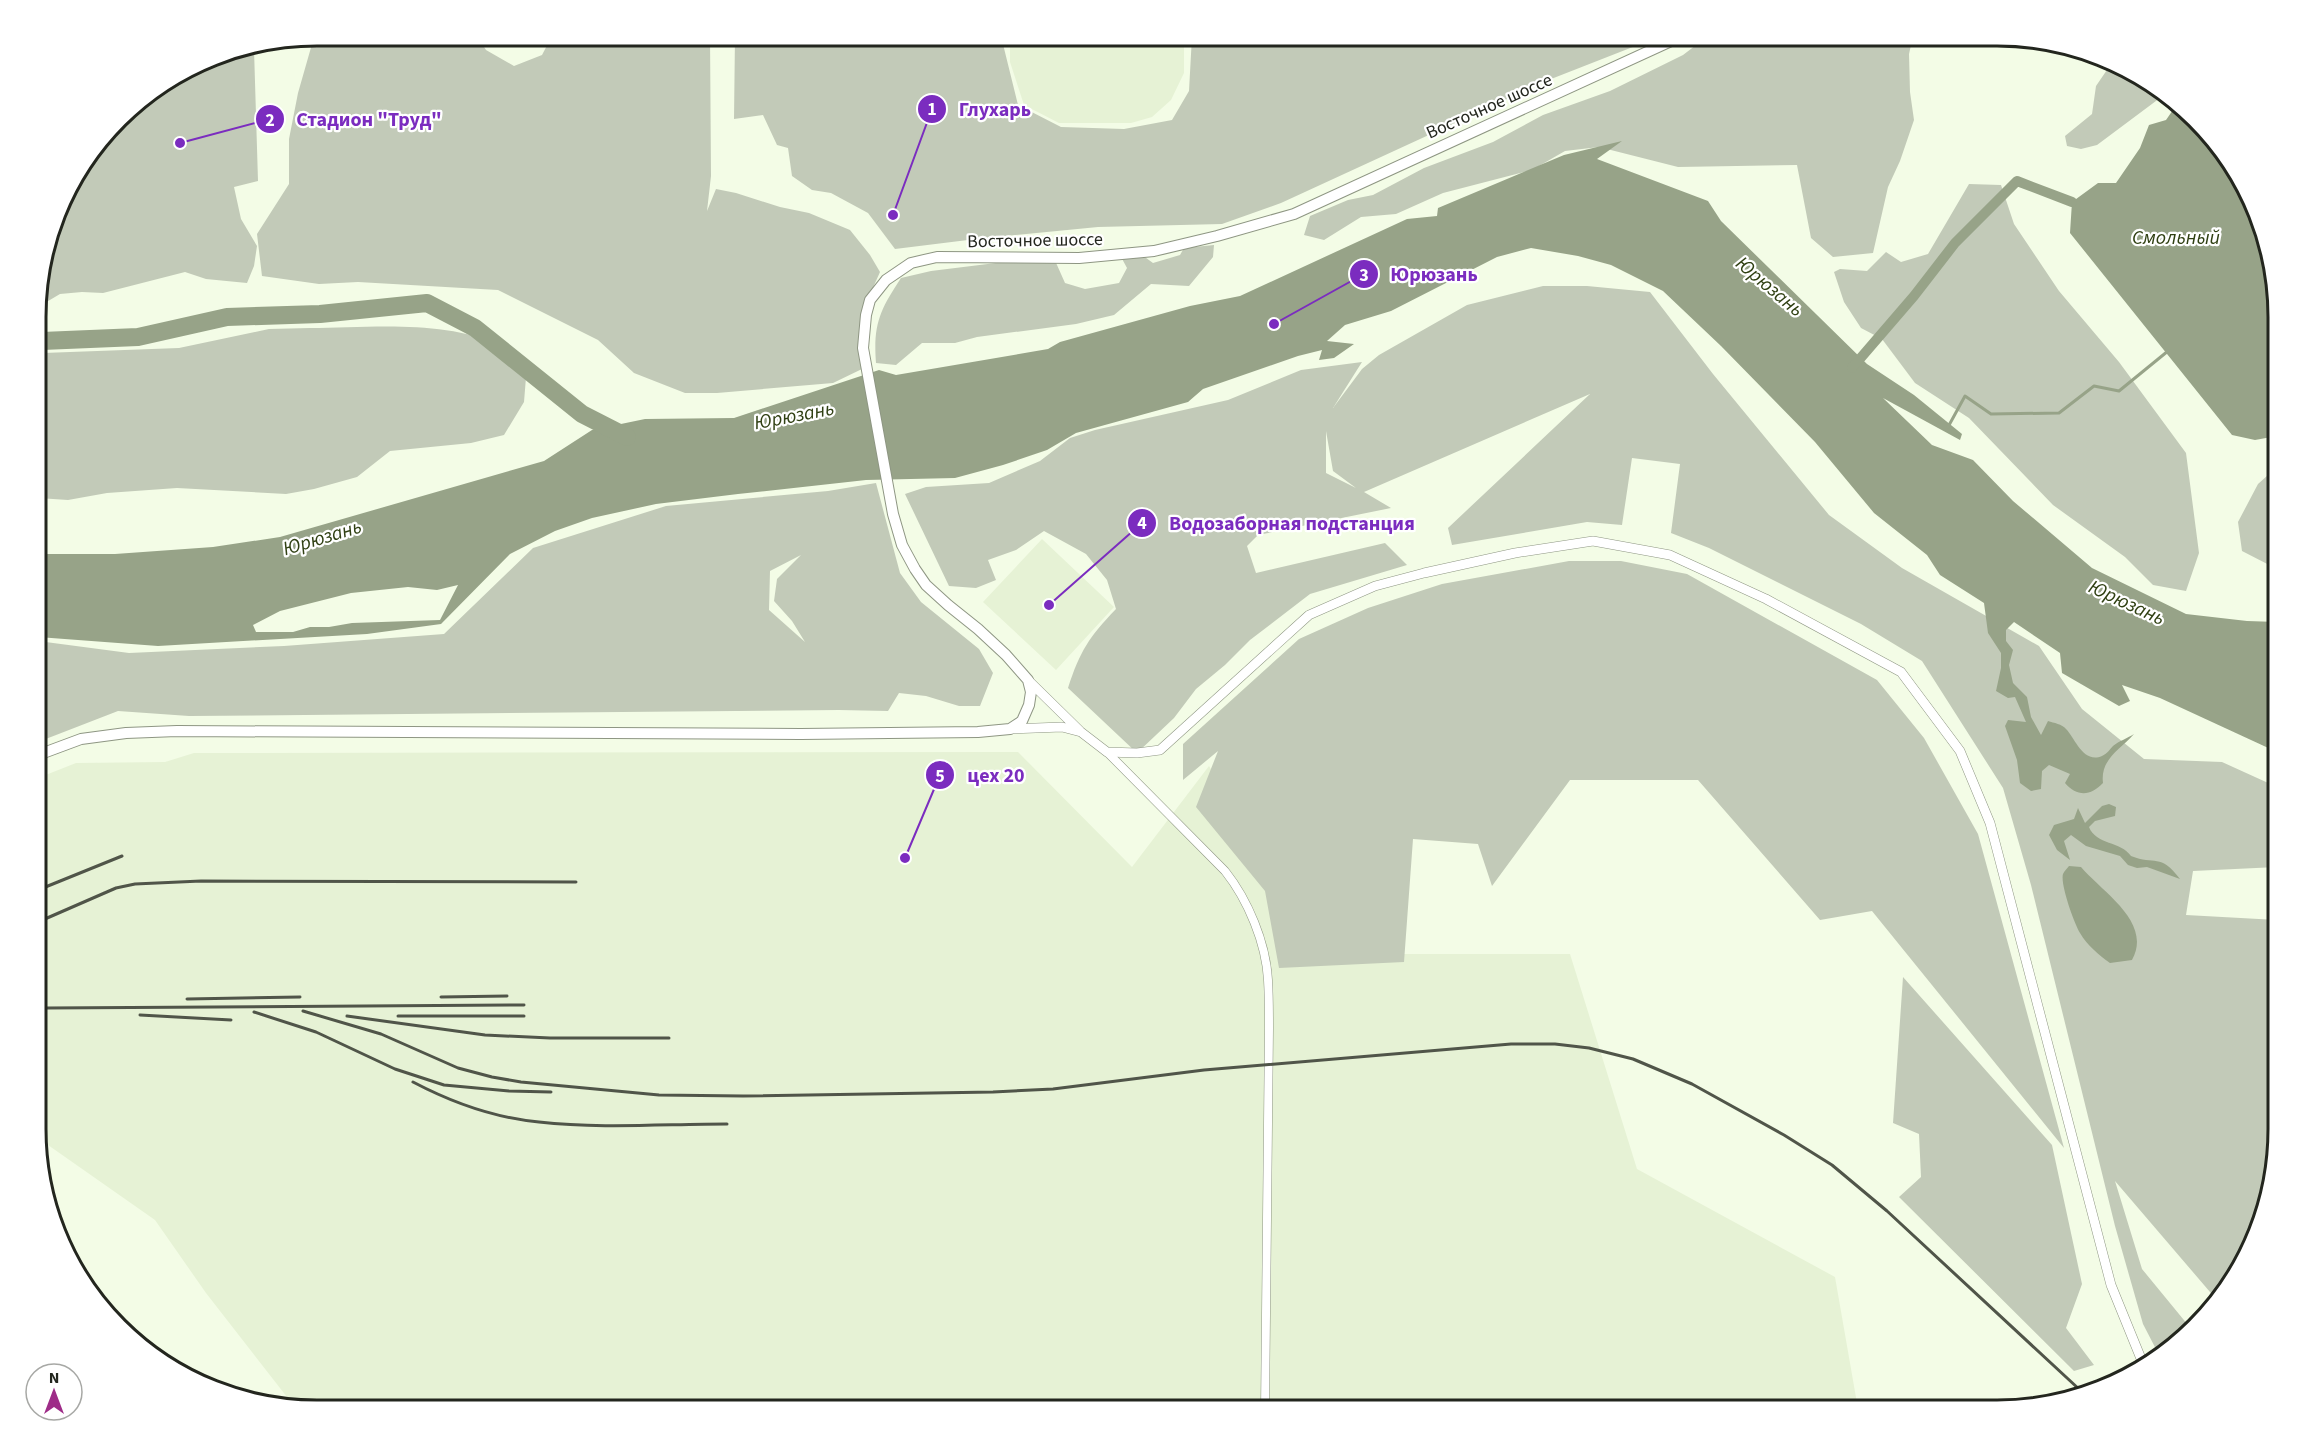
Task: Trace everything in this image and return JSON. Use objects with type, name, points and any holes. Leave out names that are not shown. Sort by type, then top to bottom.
[{"type":"main road","name":"Восточное шоссе","points":[[1028,681],[999,648],[926,585],[902,545],[893,514],[864,348],[866,315],[870,300],[886,280],[911,263],[937,257],[1079,258],[1154,251],[1294,214],[1660,46]]},
{"type":"main road","points":[[46,752],[81,740],[126,733],[177,731],[813,734],[978,732],[1010,729],[1022,721],[1031,693],[1028,681]]},
{"type":"street","points":[[1107,752],[1137,753],[1160,750],[1309,615],[1375,586],[1515,553],[1593,541],[1670,555],[1766,599],[1901,672],[1960,752],[1990,823],[2111,1284],[2141,1358]]},
{"type":"street","name":"Восточное шоссе","points":[[1028,681],[1081,732],[1107,752]]},
{"type":"street","points":[[1010,729],[1062,727],[1081,732]]},
{"type":"street","points":[[1107,752],[1225,871],[1237,887],[1260,940],[1268,978],[1269,1028],[1265,1400]]},
{"type":"shaded area","points":[[311,46],[483,46],[486,50],[514,66],[542,55],[547,46],[710,46],[711,176],[707,211],[716,189],[809,213],[850,230],[880,272],[863,310],[862,369],[833,383],[717,393],[685,393],[634,373],[598,340],[498,290],[358,282],[319,284],[262,276],[257,234],[289,184],[289,139],[298,93]]},
{"type":"shaded area","points":[[735,46],[1003,46],[1018,105],[1061,127],[1124,129],[1172,120],[1189,91],[1191,46],[1635,46],[1546,81],[1281,203],[1222,224],[1098,227],[895,249],[868,213],[831,193],[812,190],[792,176],[788,148],[777,145],[763,115],[734,119]]},
{"type":"shaded area","points":[[1010,46],[1184,46],[1184,73],[1171,100],[1152,117],[1131,123],[1059,123],[1024,105],[1010,62]]},
{"type":"shaded area","points":[[1695,46],[1911,46],[1910,92],[1914,120],[1888,187],[1873,253],[1833,257],[1811,238],[1797,165],[1678,167],[1599,147],[1565,151],[1532,170],[1443,193],[1396,214],[1361,217],[1324,240],[1304,235],[1310,216],[1348,200],[1373,195],[1424,168],[1493,142],[1543,115],[1610,91],[1683,55]]},
{"type":"shaded area","points":[[254,54],[258,181],[234,187],[241,219],[257,246],[254,266],[247,283],[206,279],[185,272],[103,293],[60,294],[47,302],[52,264],[61,230],[74,197],[102,152],[152,102],[167,92],[197,74]]},
{"type":"shaded area","points":[[2107,70],[2158,99],[2097,145],[2081,149],[2067,146],[2065,136],[2092,114],[2096,86]]},
{"type":"shaded area","points":[[1969,184],[2001,185],[2014,224],[2059,291],[2119,362],[2186,453],[2199,553],[2186,591],[2153,585],[2125,557],[2053,505],[1969,418],[1915,383],[1882,339],[1861,328],[1844,302],[1834,272],[1840,269],[1867,271],[1886,252],[1901,262],[1928,254]]},
{"type":"shaded area","points":[[1214,245],[1213,257],[1189,286],[1151,284],[1114,315],[1076,324],[977,337],[955,343],[922,343],[896,365],[876,363],[877,327],[883,309],[901,278],[931,271],[1053,256],[1065,283],[1085,289],[1119,283],[1127,268],[1120,255],[1138,252],[1153,263],[1180,255],[1184,248]]},
{"type":"shaded area","points":[[1543,286],[1587,286],[1650,292],[1713,374],[1829,515],[1902,568],[2039,646],[2082,709],[2144,759],[2222,762],[2268,783],[2268,867],[2193,871],[2186,915],[2268,920],[2268,1129],[2265,1164],[2258,1199],[2247,1232],[2240,1249],[2212,1294],[2115,1181],[2142,1269],[2186,1322],[2162,1344],[2156,1348],[2143,1324],[2115,1226],[2031,885],[2003,788],[1922,661],[1861,624],[1709,548],[1671,533],[1680,464],[1632,458],[1622,525],[1587,522],[1452,545],[1448,528],[1590,394],[1364,492],[1391,508],[1258,535],[1247,546],[1256,573],[1385,543],[1407,565],[1310,594],[1250,640],[1196,689],[1174,718],[1137,753],[1068,688],[1086,645],[1116,609],[1107,580],[1086,554],[1044,531],[1016,550],[988,560],[996,580],[976,588],[949,586],[905,494],[926,487],[989,483],[1040,461],[1070,438],[1095,430],[1228,400],[1301,370],[1362,362],[1333,408],[1362,369],[1379,355],[1467,305]],"holes":[[[1326,431],[1333,471],[1356,488],[1326,473]]]},
{"type":"shaded area","points":[[407,327],[432,328],[479,337],[504,348],[527,365],[524,402],[504,435],[471,443],[390,451],[357,477],[314,489],[286,494],[177,488],[107,493],[68,500],[46,499],[46,353],[179,348],[269,329]]},
{"type":"shaded area","points":[[2268,475],[2268,564],[2242,551],[2238,522],[2258,484]]},
{"type":"shaded area","points":[[876,483],[900,573],[921,602],[979,649],[993,673],[980,706],[959,706],[926,696],[899,693],[888,711],[189,716],[118,711],[46,739],[46,642],[129,653],[284,646],[444,634],[533,548],[666,506],[828,491]],"holes":[[[801,555],[777,579],[774,601],[792,621],[805,642],[769,610],[770,571]]]},
{"type":"shaded area","points":[[1042,539],[1114,607],[1056,670],[983,602]]},
{"type":"shaded area","points":[[1569,561],[1621,561],[1687,574],[1877,680],[1924,738],[1978,834],[2064,1148],[1872,911],[1820,920],[1698,780],[1570,780],[1492,886],[1478,844],[1413,839],[1404,962],[1279,968],[1265,891],[1196,807],[1218,751],[1183,780],[1183,744],[1299,639],[1368,608],[1442,584]]},
{"type":"shaded area","points":[[1018,752],[1132,867],[1209,766],[1331,954],[1570,954],[1637,1169],[1835,1277],[1856,1400],[317,1400],[287,1398],[206,1293],[155,1220],[47,1144],[46,775],[76,763],[165,762],[194,753]]},
{"type":"shaded area","points":[[1903,977],[2052,1145],[2082,1284],[2066,1328],[2094,1365],[2074,1371],[1899,1197],[1921,1177],[1919,1134],[1893,1123]]},
{"type":"water","name":"Смольный","points":[[2172,111],[2212,152],[2240,197],[2253,230],[2262,264],[2267,299],[2268,438],[2255,440],[2232,435],[2070,233],[2072,202],[2098,183],[2116,183],[2140,148],[2149,125],[2166,120]]},
{"type":"water","points":[[1622,141],[1597,159],[1708,201],[1721,221],[1867,364],[1914,395],[1962,434],[1960,440],[1883,398],[1932,445],[1973,460],[2013,501],[2092,568],[2186,614],[2268,622],[2268,748],[2160,698],[2122,685],[2130,701],[2119,706],[2062,673],[2060,653],[2014,622],[2006,630],[2006,641],[2013,650],[2009,665],[2013,683],[2027,697],[2031,717],[2041,735],[2048,721],[2060,725],[2066,729],[2080,749],[2095,758],[2104,755],[2115,744],[2134,734],[2108,761],[2103,783],[2094,790],[2084,793],[2074,791],[2065,783],[2070,774],[2049,765],[2042,771],[2041,789],[2031,791],[2020,783],[2017,760],[2005,726],[2008,720],[2026,722],[2015,697],[2008,698],[1996,691],[2001,668],[2001,653],[1988,633],[1984,603],[1940,575],[1927,555],[1874,513],[1815,442],[1721,346],[1663,291],[1611,265],[1578,256],[1531,248],[1497,257],[1391,311],[1345,325],[1327,341],[1354,344],[1334,358],[1319,360],[1322,350],[1298,356],[1203,389],[1188,402],[1076,433],[1047,450],[1003,465],[955,478],[866,480],[738,494],[656,504],[592,518],[555,531],[510,554],[441,624],[367,634],[158,646],[46,638],[46,554],[115,554],[213,547],[280,537],[544,461],[592,430],[645,419],[734,418],[879,370],[896,375],[1048,349],[1060,342],[1190,306],[1240,296],[1407,219],[1437,216],[1438,208],[1564,155]],"holes":[[[458,585],[440,620],[352,623],[329,627],[310,627],[293,632],[256,632],[253,625],[280,611],[351,593],[408,587],[437,590]]]},
{"type":"water","points":[[2109,804],[2116,807],[2115,816],[2095,821],[2089,827],[2092,833],[2127,851],[2131,856],[2162,862],[2180,879],[2147,867],[2137,868],[2128,865],[2120,856],[2086,846],[2071,835],[2064,841],[2070,860],[2057,850],[2049,835],[2054,825],[2074,819],[2078,808],[2085,823],[2102,806]]},
{"type":"water","points":[[2069,866],[2081,867],[2112,897],[2131,920],[2136,933],[2137,946],[2132,960],[2110,963],[2083,937],[2077,928],[2065,894],[2063,874]]},
{"type":"waterway","points":[[1852,368],[1914,296],[1955,243],[2017,181],[2072,202]]},
{"type":"waterway","points":[[46,341],[138,337],[227,317],[320,314],[427,303],[475,328],[582,414],[627,437]]},
{"type":"waterway","name":"Смольный","points":[[1948,427],[1965,396],[1991,414],[2059,413],[2094,386],[2119,391],[2168,351]]},
{"type":"railway","points":[[46,887],[122,856]]},
{"type":"railway","points":[[46,919],[116,888],[135,884],[201,881],[576,882]]},
{"type":"railway","points":[[441,997],[507,996]]},
{"type":"railway","points":[[187,999],[300,997]]},
{"type":"railway","points":[[47,1008],[524,1005]]},
{"type":"railway","points":[[303,1011],[381,1034],[458,1068],[492,1077],[521,1082],[659,1095],[743,1096],[1053,1089],[1204,1070],[1511,1044],[1555,1044],[1589,1048],[1633,1059],[1692,1084],[1784,1135],[1832,1165],[1887,1211],[2077,1387]]},
{"type":"railway","points":[[254,1012],[316,1032],[395,1069],[444,1085],[551,1092]]},
{"type":"railway","points":[[140,1015],[231,1020]]},
{"type":"railway","points":[[347,1016],[485,1035],[550,1038],[669,1038]]},
{"type":"railway","points":[[398,1016],[524,1016]]},
{"type":"railway","points":[[413,1082],[474,1108],[523,1120],[562,1124],[633,1126],[727,1124]]},
{"type":"place","name":"Стадион \"Труд\"","points":[[180,143]]},
{"type":"place","name":"Глухарь","points":[[893,215]]},
{"type":"place","name":"Юрюзань","points":[[1274,324]]},
{"type":"place","name":"Водозаборная подстанция","points":[[1049,605]]},
{"type":"place","name":"цех 20","points":[[905,858]]}]
